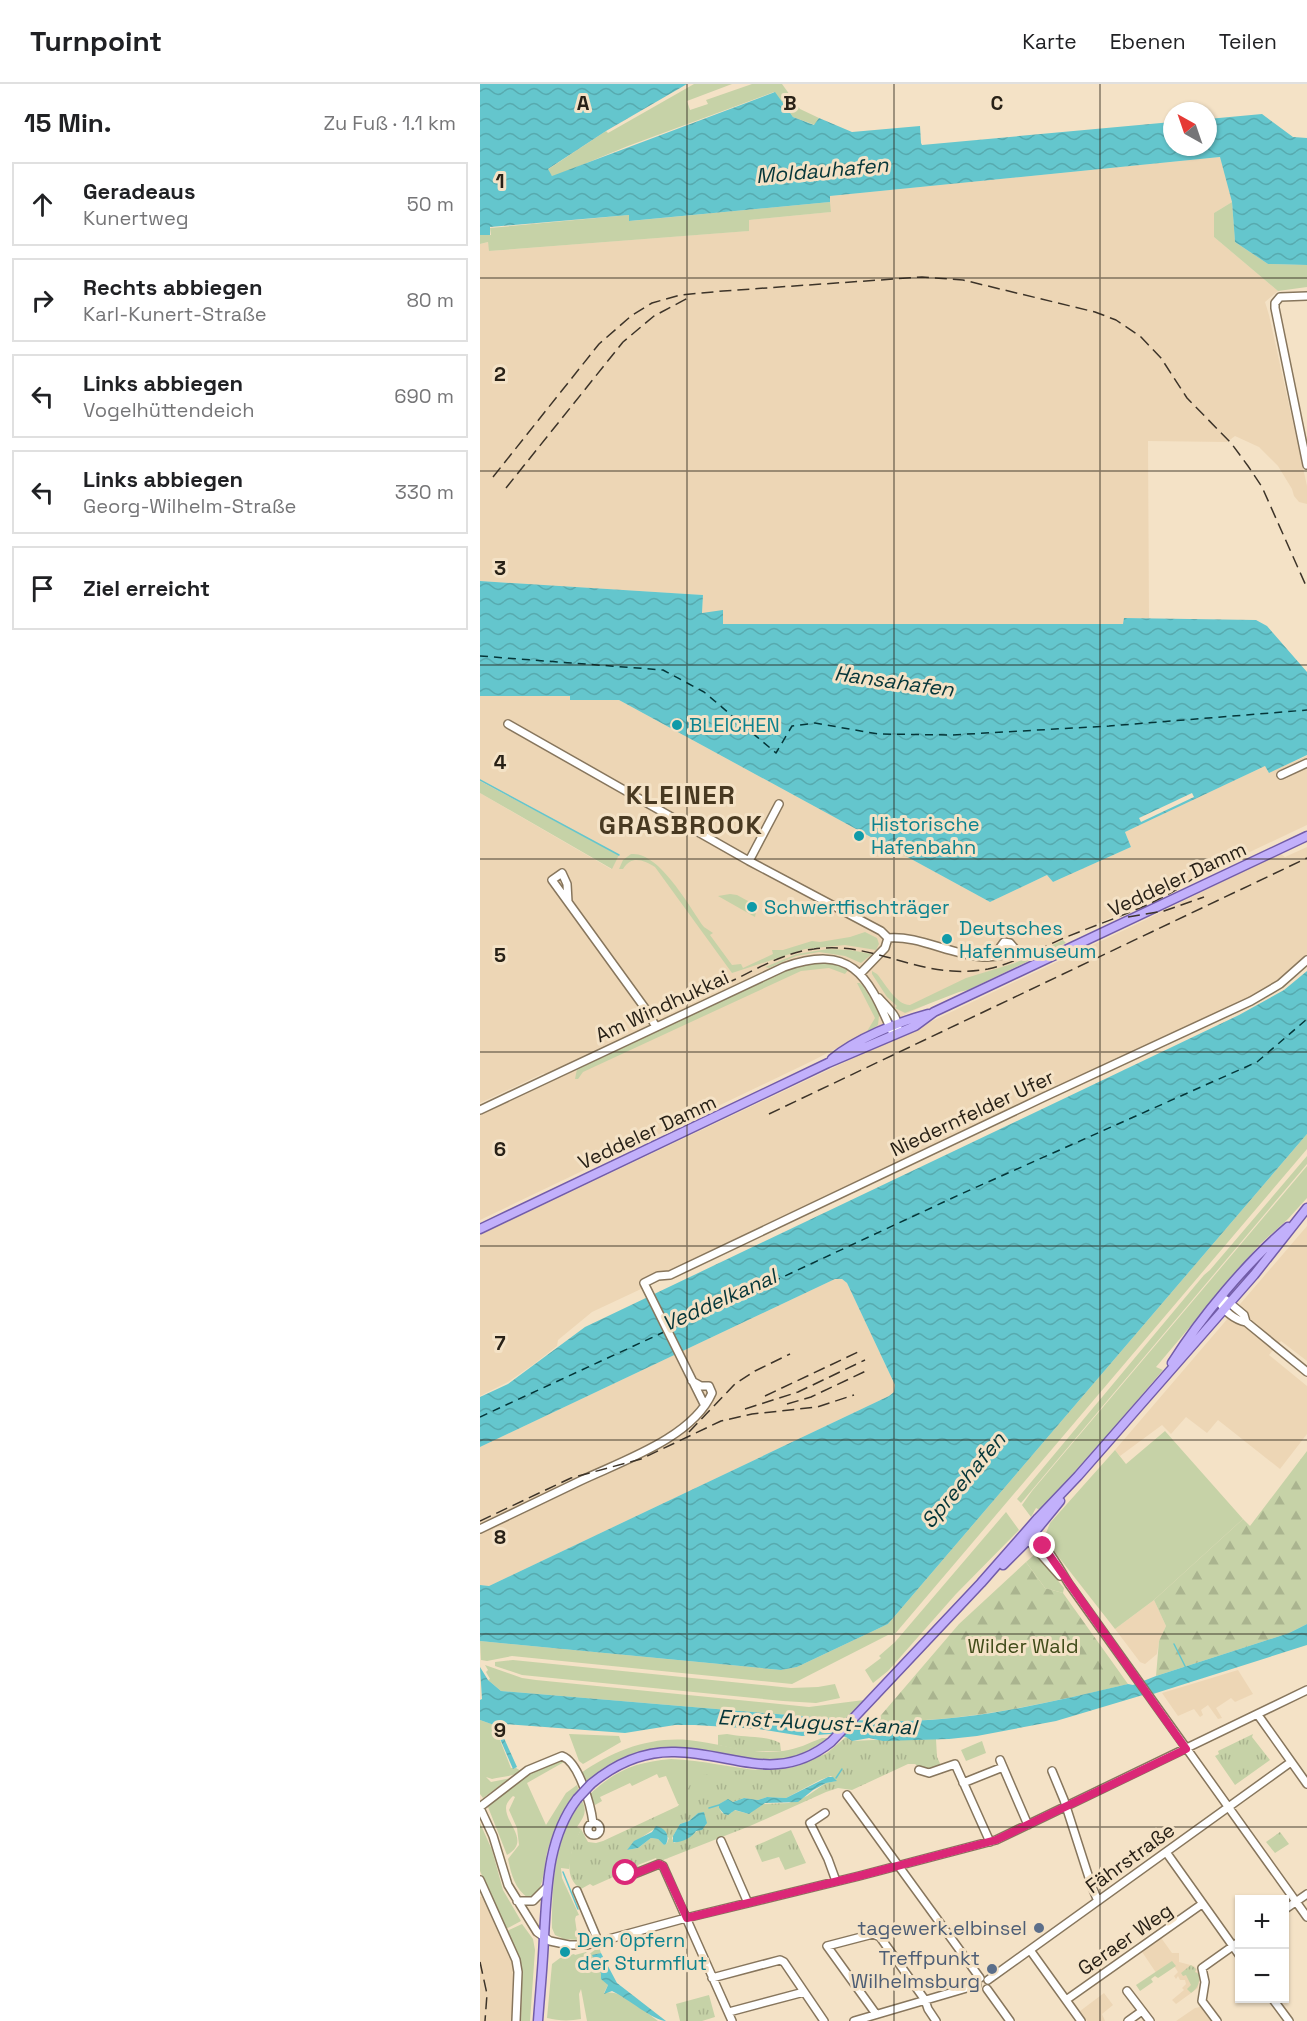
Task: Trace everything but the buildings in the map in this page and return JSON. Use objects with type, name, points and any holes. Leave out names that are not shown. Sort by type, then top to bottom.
[{"type":"main road","name":"Veddeler Damm","points":[[480,1229],[828,1063],[842,1051],[934,1012],[1306,836]]},
{"type":"main road","points":[[981,1583],[1022,1547],[1078,1476],[1227,1306],[1307,1208]]},
{"type":"main road","points":[[1162,1378],[1219,1300],[1256,1257],[1300,1216]]},
{"type":"main road","points":[[538,2021],[552,1853],[567,1813],[591,1784],[621,1764],[652,1754],[682,1752],[770,1765],[803,1758],[824,1748],[836,1739],[930,1636],[1030,1535]]},
{"type":"street","points":[[1307,296],[1283,296],[1275,303],[1307,465]]},
{"type":"street","points":[[508,724],[748,861],[881,931],[888,938],[912,938],[956,952],[999,955]]},
{"type":"street","points":[[1281,775],[1307,763]]},
{"type":"street","points":[[748,861],[779,804]]},
{"type":"street","points":[[568,902],[647,1011],[656,1027]]},
{"type":"street","points":[[860,974],[885,948],[888,938]]},
{"type":"street","name":"Am Windhukkai","points":[[480,1110],[799,961],[812,958],[835,959],[847,964],[860,974],[892,1013],[894,1029]]},
{"type":"street","name":"Niedernfelder Ufer","points":[[699,1389],[681,1360],[644,1283],[658,1276],[670,1275],[1044,1096],[1251,1001],[1280,984],[1307,960]]},
{"type":"street","points":[[1219,1300],[1239,1320],[1246,1322],[1307,1372]]},
{"type":"street","points":[[480,1528],[646,1451],[678,1431],[693,1418],[704,1404],[712,1393],[709,1386],[699,1389],[704,1404]]},
{"type":"street","points":[[1030,1535],[1069,1584],[1307,1917]]},
{"type":"street","points":[[593,1823],[588,1797],[570,1760],[562,1756],[528,1770],[480,1808],[493,1836],[508,1884],[537,1932],[544,1938],[569,1945],[598,1943],[687,1918],[990,1842],[1307,1690]]},
{"type":"street","points":[[1258,1715],[1307,1784]]},
{"type":"street","name":"Fährstraße","points":[[988,1980],[1291,1762]]},
{"type":"street","points":[[919,1770],[929,1773],[955,1764],[990,1842]]},
{"type":"street","points":[[963,1783],[1001,1764],[1028,1825]]},
{"type":"street","points":[[1052,1771],[1098,1901]]},
{"type":"street","points":[[847,1795],[893,1860],[900,1865],[981,1989],[987,1989]]},
{"type":"street","points":[[825,1813],[810,1823],[836,1881]]},
{"type":"street","points":[[721,1841],[748,1903]]},
{"type":"street","points":[[1166,1852],[1235,1950]]},
{"type":"street","points":[[626,1873],[634,1874],[659,1864],[663,1866],[732,2021]]},
{"type":"street","points":[[480,1880],[484,1899],[516,1960],[518,1972],[516,2021]]},
{"type":"street","points":[[517,1901],[533,1901],[548,1885]]},
{"type":"street","points":[[578,1891],[598,1943]]},
{"type":"street","points":[[1289,1907],[1307,1894]]},
{"type":"street","name":"Geraer Weg","points":[[1066,2000],[1203,1904]]},
{"type":"street","points":[[876,2014],[827,1946],[876,1934],[925,2000],[936,2021]]},
{"type":"street","points":[[1217,2021],[1202,2001],[1205,1982],[1202,1968],[1235,1944]]},
{"type":"street","points":[[1030,1950],[1081,2021]]},
{"type":"street","points":[[712,1978],[780,1960],[784,1962],[824,2021]]},
{"type":"street","points":[[854,2021],[925,2000],[978,1982],[984,1977],[989,1984],[987,1989]]},
{"type":"street","points":[[987,1989],[1010,2021]]},
{"type":"street","points":[[1127,1991],[1150,2021]]},
{"type":"street","points":[[729,2012],[804,1992]]},
{"type":"street","points":[[1276,2003],[1289,2021]]},
{"type":"street","points":[[1128,2021],[1143,2011]]},
{"type":"shaded area","points":[[1221,157],[1232,202],[1214,213],[1214,237],[1278,291],[1265,302],[1307,486],[1307,504],[1299,502],[1278,466],[1259,447],[1235,436],[1227,442],[1148,441],[1149,618],[1124,618],[1124,624],[723,624],[702,613],[703,595],[480,581],[480,244],[488,242],[490,251],[748,231],[748,220],[830,212],[830,196]]},
{"type":"shaded area","points":[[480,696],[570,696],[571,700],[619,700],[990,902],[1047,875],[1053,882],[1131,847],[1125,832],[1265,766],[1269,772],[1307,756],[1307,825],[864,1034],[480,1220],[480,1115],[549,1082],[544,1073],[480,1103],[480,793],[611,869],[619,855],[480,781]]},
{"type":"shaded area","points":[[1307,847],[1307,956],[1255,1001],[592,1312],[558,1340],[557,1346],[534,1364],[508,1382],[480,1396],[480,1235],[1135,925],[1248,869],[1281,854],[1285,857]]},
{"type":"shaded area","points":[[1307,1226],[1307,1361],[1281,1341],[1269,1355],[1307,1386],[1307,1434],[1280,1469],[1218,1420],[1207,1433],[1186,1417],[1171,1434],[1162,1425],[1120,1456],[1115,1450]]},
{"type":"shaded area","points":[[835,1279],[842,1279],[847,1283],[895,1385],[894,1392],[489,1586],[480,1585],[480,1447]]},
{"type":"shaded area","points":[[1154,1600],[1166,1626],[1159,1641],[1157,1654],[1145,1664],[1140,1662],[1115,1629]]},
{"type":"shaded area","points":[[1238,1670],[1253,1694],[1235,1702],[1231,1698],[1216,1708],[1222,1718],[1218,1719],[1208,1705],[1201,1710],[1203,1715],[1200,1717],[1194,1709],[1178,1716],[1162,1693]]},
{"type":"shaded area","points":[[483,1896],[513,1957],[512,2021],[480,2021],[480,1897]]},
{"type":"shaded area","points":[[1159,1935],[1172,1953],[1179,1953],[1179,1962],[1194,1966],[1200,1976],[1198,1988],[1176,2004],[1172,2000],[1184,1990],[1182,1988],[1186,1984],[1185,1980],[1180,1980],[1178,1976],[1176,1979],[1174,1976],[1178,1972],[1174,1966],[1159,1977],[1140,1949]]},
{"type":"shaded area","points":[[1104,1993],[1113,2005],[1102,2014],[1105,2021],[1087,2021],[1080,2011]]},
{"type":"shaded area","points":[[1200,2007],[1211,2021],[1176,2021],[1195,2008]]},
{"type":"green space","points":[[694,84],[732,84],[687,101],[690,110],[708,104],[706,100],[752,84],[782,84],[800,109],[819,118],[815,125],[793,117],[774,92],[628,146],[555,176],[547,170],[606,131],[608,133]]},
{"type":"green space","points":[[830,202],[831,212],[749,220],[749,231],[489,251],[488,242],[480,244],[480,235],[491,235],[490,228],[629,215],[630,221]]},
{"type":"green space","points":[[1232,202],[1235,242],[1268,264],[1307,265],[1307,287],[1278,291],[1214,237],[1214,213]]},
{"type":"green space","points":[[480,781],[619,855],[612,869],[480,793]]},
{"type":"green space","points":[[631,854],[642,855],[662,870],[682,894],[704,927],[713,933],[710,935],[732,965],[741,964],[743,968],[773,954],[772,950],[783,950],[812,941],[820,942],[850,937],[865,932],[877,938],[879,944],[876,950],[845,945],[805,949],[732,973],[655,867],[646,862],[634,860],[623,869],[619,869],[623,860]]},
{"type":"green space","points":[[737,895],[757,906],[755,917],[718,896]]},
{"type":"green space","points":[[1063,940],[1066,943],[968,990],[905,1013],[895,1008],[897,1006],[887,997],[872,974],[872,971],[877,974],[900,1001],[910,1005],[966,978],[1015,963]]},
{"type":"green space","points":[[828,949],[872,954],[861,963],[845,956],[819,952],[796,956],[769,968],[765,967],[797,954]]},
{"type":"green space","points":[[813,961],[832,962],[848,970],[845,974],[829,968],[801,971],[583,1072],[578,1079],[575,1079],[577,1069],[789,969]]},
{"type":"green space","points":[[857,983],[863,986],[881,1015],[878,1025],[866,1033],[875,1018]]},
{"type":"green space","points":[[1307,1134],[1307,1149],[894,1635],[888,1635],[792,1684],[512,1656],[481,1660],[480,1641],[781,1670],[797,1667],[888,1624]]},
{"type":"green space","points":[[1307,1156],[1307,1164],[1021,1503],[1017,1499],[1204,1275]]},
{"type":"green space","points":[[1307,1166],[1307,1198],[1259,1245],[1156,1367],[1163,1370],[1072,1477],[1040,1510],[1036,1508],[1031,1517],[1022,1505],[1032,1491]]},
{"type":"green space","points":[[1165,1431],[1243,1519],[1154,1600],[1115,1629],[1057,1555],[1046,1533],[1050,1523],[1115,1450],[1126,1464]]},
{"type":"green space","points":[[1307,1451],[1307,1624],[1289,1633],[1156,1676],[1159,1641],[1166,1626],[1154,1600],[1243,1519],[1250,1526]]},
{"type":"green space","points":[[1006,1512],[1019,1530],[956,1594],[888,1671],[873,1683],[865,1670],[881,1658],[879,1656],[895,1642]]},
{"type":"green space","points":[[1034,1555],[1064,1588],[1063,1593],[1045,1588],[1026,1562]]},
{"type":"green space","name":"Wilder Wald","points":[[1026,1562],[1045,1588],[1063,1593],[1128,1684],[1003,1711],[940,1719],[876,1721],[959,1624]]},
{"type":"green space","points":[[513,1660],[791,1688],[835,1684],[840,1698],[816,1703],[783,1701],[522,1675],[495,1666],[495,1662]]},
{"type":"green space","points":[[485,1665],[522,1678],[536,1680],[809,1707],[867,1701],[849,1720],[501,1691],[488,1680],[490,1679]]},
{"type":"green space","points":[[480,1720],[494,1725],[511,1768],[521,1771],[492,1779],[486,1777],[491,1782],[511,1778],[483,1798],[480,1794]]},
{"type":"green space","points":[[569,1734],[619,1736],[621,1742],[583,1764],[579,1761]]},
{"type":"green space","points":[[1253,1734],[1252,1737],[1270,1760],[1235,1785],[1215,1756],[1219,1754],[1218,1751]]},
{"type":"green space","points":[[718,1735],[774,1740],[780,1743],[781,1751],[746,1751],[718,1745]]},
{"type":"green space","points":[[846,1737],[852,1741],[936,1739],[937,1757],[943,1770],[930,1774],[915,1764],[908,1764],[852,1790],[838,1788],[826,1792],[750,1826],[658,1862],[656,1858],[638,1865],[639,1870],[633,1872],[629,1867],[623,1866],[619,1870],[620,1874],[593,1886],[590,1884],[581,1889],[571,1876],[570,1860],[581,1829],[588,1842],[603,1841],[678,1806],[695,1776],[743,1770],[785,1769],[827,1753]],"holes":[[[831,1776],[836,1781],[826,1783],[807,1796],[789,1803],[761,1804],[749,1814],[734,1810],[731,1813],[722,1813],[719,1808],[719,1804],[727,1800],[733,1802],[744,1798],[758,1800],[767,1797],[786,1798]],[[698,1813],[704,1813],[706,1825],[687,1838],[674,1843],[672,1838],[680,1824],[689,1821]],[[654,1829],[669,1838],[664,1845],[658,1839],[651,1838],[638,1848],[627,1850],[633,1843]]]},
{"type":"green space","points":[[822,1738],[829,1738],[806,1754],[785,1760],[765,1762],[663,1749],[586,1783],[581,1773],[618,1752],[645,1743],[688,1740],[771,1752],[794,1749]]},
{"type":"green space","points":[[982,1741],[986,1753],[966,1761],[961,1750]]},
{"type":"green space","points":[[671,1759],[767,1771],[694,1805],[678,1804],[666,1776],[659,1778],[657,1774],[600,1797],[602,1801],[595,1805],[590,1794],[618,1773],[647,1762]]},
{"type":"green space","points":[[558,1761],[564,1762],[527,1783],[546,1825],[566,1793],[577,1785],[579,1791],[553,1833],[540,1887],[533,1897],[528,1898],[517,1886],[508,1859],[519,1845],[517,1828],[509,1810],[515,1797],[509,1800],[506,1808],[516,1833],[517,1844],[514,1850],[507,1855],[488,1807],[510,1786]]},
{"type":"green space","points":[[582,1801],[585,1812],[577,1827],[581,1829],[572,1851],[569,1869],[561,1868],[562,1878],[579,1915],[575,1919],[578,1940],[564,1939],[555,1935],[552,1928],[556,1861],[566,1830]]},
{"type":"green space","points":[[480,1823],[492,1850],[503,1890],[521,1921],[506,1929],[480,1871]]},
{"type":"green space","points":[[791,1830],[806,1863],[785,1870],[779,1857],[762,1862],[755,1846]]},
{"type":"green space","points":[[1280,1832],[1289,1844],[1275,1853],[1266,1842]]},
{"type":"green space","points":[[1152,1837],[1160,1848],[1139,1862],[1131,1851]]},
{"type":"green space","points":[[522,1924],[533,1939],[535,1950],[530,2021],[521,2021],[522,1967],[507,1931]]},
{"type":"green space","points":[[599,1947],[601,1953],[593,1955],[608,1985],[604,1993],[625,1997],[658,2021],[587,2021],[581,1989],[579,1994],[581,2019],[547,2018],[552,1964],[560,1958],[574,1954],[586,1952],[588,1955]]},
{"type":"green space","points":[[1172,1961],[1176,1966],[1158,1978],[1155,1976],[1151,1979],[1153,1982],[1140,1991],[1136,1985]]},
{"type":"green space","points":[[1191,1965],[1196,1969],[1195,1972],[1199,1974],[1199,1977],[1198,1985],[1191,1993],[1187,1989],[1191,1985],[1186,1975],[1183,1976],[1181,1973]]},
{"type":"green space","points":[[709,1995],[715,2017],[702,2021],[680,2021],[676,2004]]},
{"type":"water","name":"Moldauhafen","points":[[480,84],[687,84],[606,131],[548,169],[552,176],[775,92],[793,117],[814,125],[819,118],[852,132],[920,126],[922,145],[1163,123],[1163,156],[1217,156],[1217,118],[1262,114],[1293,137],[1307,138],[1307,265],[1268,264],[1235,242],[1232,202],[1220,157],[830,196],[830,202],[629,221],[629,215],[490,227],[490,235],[480,235]]},
{"type":"water","name":"Hansahafen","points":[[480,581],[703,595],[702,613],[723,610],[723,624],[1123,624],[1124,618],[1256,620],[1267,626],[1307,672],[1307,755],[1269,773],[1265,766],[1125,832],[1131,847],[1053,882],[1047,875],[990,902],[619,700],[570,700],[570,696],[480,696]]},
{"type":"water","points":[[1307,971],[1307,1134],[888,1624],[797,1667],[781,1670],[480,1641],[480,1585],[489,1586],[889,1396],[894,1392],[895,1385],[847,1283],[842,1279],[835,1279],[480,1447],[480,1397],[508,1384],[585,1327],[1239,1015],[1284,990]]},
{"type":"water","name":"Ernst-August-Kanal","points":[[1307,1624],[1307,1645],[1153,1694],[1056,1721],[977,1736],[883,1741],[869,1738],[852,1741],[846,1737],[831,1734],[802,1736],[759,1729],[695,1725],[675,1725],[625,1733],[503,1724],[499,1727],[517,1767],[513,1769],[494,1725],[480,1720],[480,1700],[482,1699],[480,1667],[488,1680],[501,1691],[849,1720],[932,1720],[989,1713],[1128,1684],[1133,1685],[1289,1633]]},
{"type":"water","points":[[828,1777],[833,1777],[837,1781],[826,1783],[813,1790],[798,1802],[765,1803],[749,1814],[735,1810],[728,1815],[719,1808],[719,1804],[728,1799],[733,1802],[744,1798],[758,1800],[767,1797],[786,1798]]},
{"type":"water","points":[[704,1812],[707,1823],[702,1830],[696,1831],[682,1841],[673,1842],[673,1836],[680,1824]]},
{"type":"water","points":[[656,1826],[666,1833],[668,1838],[666,1844],[651,1838],[638,1848],[627,1850],[634,1841],[652,1832]]},
{"type":"water","points":[[601,1953],[617,1983],[666,2021],[655,2017],[612,1991],[604,1994],[608,1985],[601,1979],[601,1973],[592,1955]]},
{"type":"pier","points":[[1192,793],[1194,797],[1141,822],[1139,818]]},
{"type":"waterway","points":[[480,780],[619,855]]},
{"type":"waterway","points":[[1174,1644],[1186,1668]]},
{"type":"waterway","points":[[836,1778],[842,1769]]},
{"type":"waterway","points":[[709,1808],[719,1805]]},
{"type":"waterway","points":[[563,1872],[578,1909]]},
{"type":"ferry route","points":[[480,656],[663,670],[704,692],[776,753],[792,726],[815,723],[878,734],[951,735],[1109,726],[1307,710]]},
{"type":"ferry route","points":[[671,1329],[961,1194],[1257,1062],[1307,1019]]},
{"type":"ferry route","points":[[480,1417],[664,1332]]},
{"type":"railway","points":[[493,477],[599,344],[631,316],[652,303],[680,295],[723,291],[922,277],[963,280],[1095,312],[1116,320],[1141,337],[1161,358],[1187,398],[1231,443],[1262,487],[1307,588]]},
{"type":"railway","points":[[506,488],[623,342],[654,316],[688,298]]},
{"type":"railway","points":[[769,1114],[1307,858]]},
{"type":"railway","points":[[660,1015],[775,960],[814,949],[851,949],[934,969],[952,971],[988,969],[1149,904],[1195,877]]},
{"type":"railway","points":[[1128,917],[1164,911],[1204,897]]},
{"type":"railway","points":[[765,1396],[858,1352]]},
{"type":"railway","points":[[689,1432],[735,1384],[755,1371],[790,1354]]},
{"type":"railway","points":[[745,1409],[798,1392],[865,1360]]},
{"type":"railway","points":[[787,1404],[811,1397],[868,1370]]},
{"type":"railway","points":[[480,1521],[571,1478],[641,1459],[721,1421],[752,1414],[817,1407],[854,1395]]},
{"type":"railway","points":[[480,1962],[487,1994],[485,2021]]},
{"type":"place","name":"BLEICHEN","points":[[677,725]]},
{"type":"place","name":"Historische Hafenbahn","points":[[859,836]]},
{"type":"place","name":"Schwertfischträger","points":[[752,907]]},
{"type":"place","name":"Deutsches Hafenmuseum","points":[[947,939]]},
{"type":"place","name":"tagewerk.elbinsel","points":[[1039,1928]]},
{"type":"place","name":"Den Opfern der Sturmflut","points":[[565,1952]]},
{"type":"place","name":"Treffpunkt Wilhelmsburg","points":[[992,1969]]},
{"type":"district","name":"KLEINER GRASBROOK","points":[[681,810]]},
{"type":"route","points":[[626,1873],[634,1874],[659,1864],[663,1866],[687,1918],[996,1840],[1186,1749],[1043,1546]]},
{"type":"water label","name":"Veddelkanal","points":[[719,1300]]},
{"type":"water label","name":"Spreehafen","points":[[963,1480]]}]
